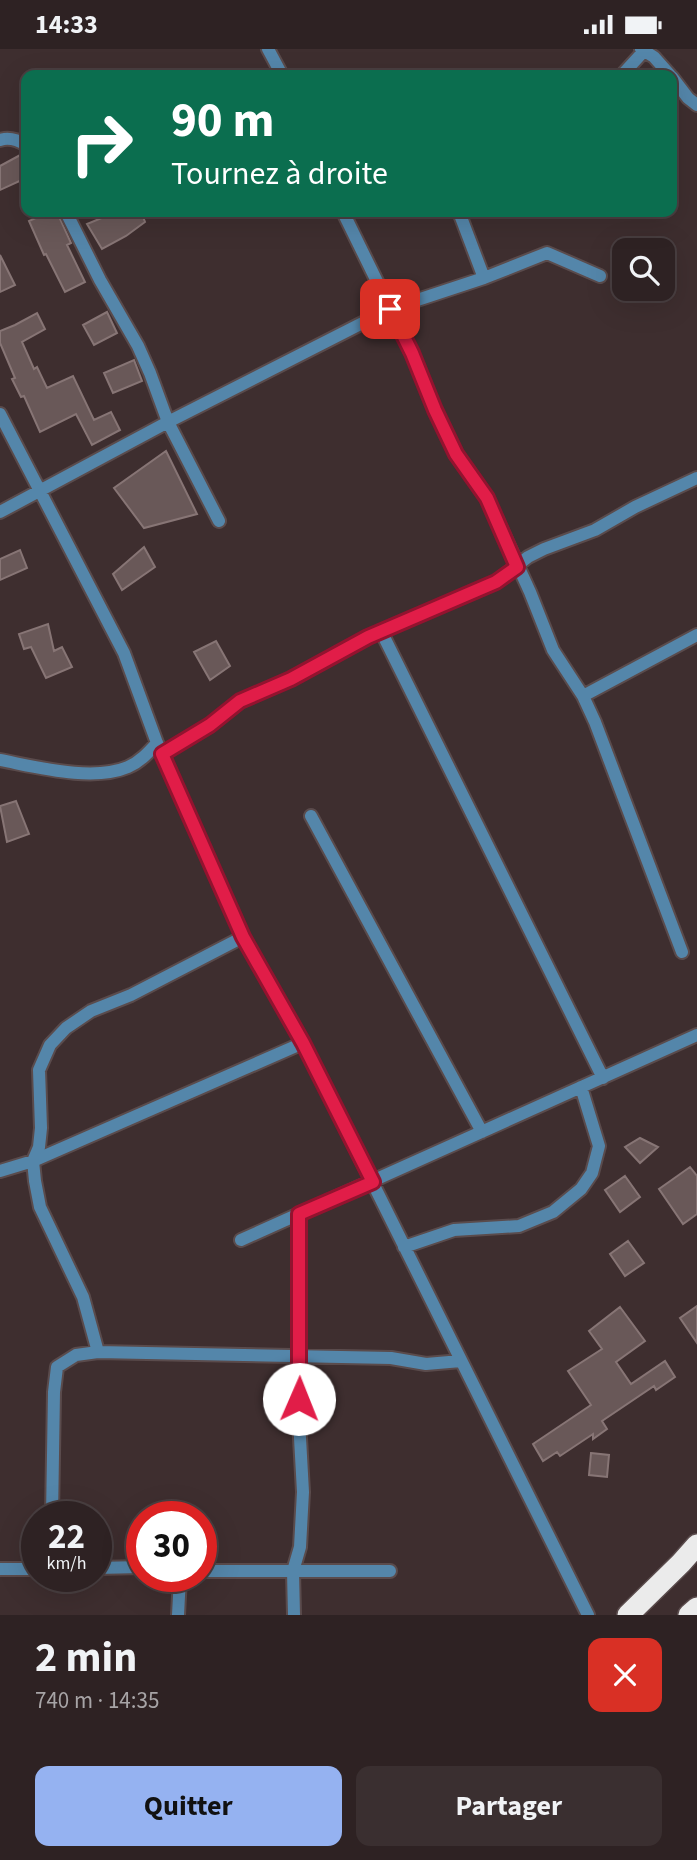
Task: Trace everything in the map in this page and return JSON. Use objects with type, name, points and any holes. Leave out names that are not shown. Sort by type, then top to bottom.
[{"type":"highway","points":[[628,1615],[697,1545]]},
{"type":"highway","points":[[689,1615],[697,1608]]},
{"type":"street","points":[[268,49],[279,70]]},
{"type":"street","points":[[626,70],[643,50],[666,70]]},
{"type":"street","points":[[677,84],[697,105]]},
{"type":"street","points":[[0,140],[21,142]]},
{"type":"street","points":[[68,217],[138,347],[168,422],[219,521]]},
{"type":"street","points":[[346,217],[412,353],[456,454],[487,498],[553,650],[583,696],[595,722],[682,952]]},
{"type":"street","points":[[461,217],[484,278]]},
{"type":"street","points":[[0,512],[168,422],[390,309],[484,278],[547,253],[600,276]]},
{"type":"street","points":[[0,414],[124,653],[160,748],[243,937],[303,1043],[588,1615]]},
{"type":"street","points":[[0,760],[58,771],[102,773],[131,766],[160,748],[210,725],[240,701],[291,679],[381,631],[496,582],[528,557],[595,530],[635,507],[697,478]]},
{"type":"street","points":[[381,631],[603,1077]]},
{"type":"street","points":[[583,696],[697,635]]},
{"type":"street","points":[[312,816],[482,1132]]},
{"type":"street","points":[[98,1352],[83,1297],[40,1207],[33,1161],[39,1147],[41,1128],[39,1070],[50,1045],[66,1028],[92,1011],[131,995],[243,937]]},
{"type":"street","points":[[241,1240],[697,1035]]},
{"type":"street","points":[[0,1171],[33,1161],[303,1043]]},
{"type":"street","points":[[404,1247],[454,1230],[519,1226],[553,1212],[581,1189],[592,1173],[599,1146],[581,1087]]},
{"type":"street","points":[[294,1615],[293,1571],[300,1547],[303,1492],[299,1420],[299,1214]]},
{"type":"street","points":[[52,1501],[54,1392],[57,1367],[76,1355],[98,1352],[391,1358],[426,1364],[461,1361]]},
{"type":"street","points":[[0,1569],[21,1569]]},
{"type":"street","points":[[217,1571],[390,1571]]},
{"type":"street","points":[[178,1615],[179,1592]]},
{"type":"building","points":[[21,155],[21,180],[0,190],[0,166]]},
{"type":"building","points":[[38,217],[59,217],[71,243],[67,245],[85,282],[65,292],[29,221]]},
{"type":"building","points":[[104,217],[143,217],[145,222],[102,249],[87,224]]},
{"type":"building","points":[[0,255],[15,285],[0,292]]},
{"type":"building","points":[[107,312],[117,333],[94,345],[83,325]]},
{"type":"building","points":[[37,313],[45,329],[22,342],[34,369],[37,367],[47,388],[73,376],[94,420],[111,412],[120,430],[92,445],[76,414],[40,432],[24,396],[21,397],[12,379],[15,378],[0,343],[0,331]]},
{"type":"building","points":[[134,360],[142,381],[113,393],[104,373]]},
{"type":"building","points":[[166,451],[197,514],[144,528],[114,488]]},
{"type":"building","points":[[144,547],[155,567],[122,590],[113,574]]},
{"type":"building","points":[[20,550],[27,568],[0,580],[0,559]]},
{"type":"building","points":[[48,624],[54,651],[62,647],[72,667],[46,678],[31,647],[24,649],[19,634]]},
{"type":"building","points":[[216,641],[230,666],[210,680],[194,652]]},
{"type":"building","points":[[16,801],[29,834],[7,842],[0,806]]},
{"type":"building","points":[[640,1138],[658,1147],[640,1163],[625,1147]]},
{"type":"building","points":[[690,1167],[697,1176],[697,1214],[683,1224],[659,1189]]},
{"type":"building","points":[[625,1176],[640,1197],[620,1212],[605,1190]]},
{"type":"building","points":[[628,1241],[644,1263],[625,1276],[610,1254]]},
{"type":"building","points":[[697,1306],[697,1343],[680,1318]]},
{"type":"building","points":[[620,1307],[645,1341],[616,1362],[631,1384],[665,1361],[675,1377],[656,1390],[654,1386],[602,1421],[607,1429],[593,1439],[593,1434],[560,1456],[557,1452],[543,1461],[533,1444],[591,1405],[568,1371],[602,1349],[589,1331]]},
{"type":"building","points":[[591,1453],[609,1455],[607,1477],[589,1475]]},
{"type":"route","points":[[299,1399],[299,1214],[373,1182],[303,1043],[243,937],[162,754],[210,725],[240,701],[291,679],[368,637],[496,582],[517,567],[487,498],[456,454],[390,309]]}]
